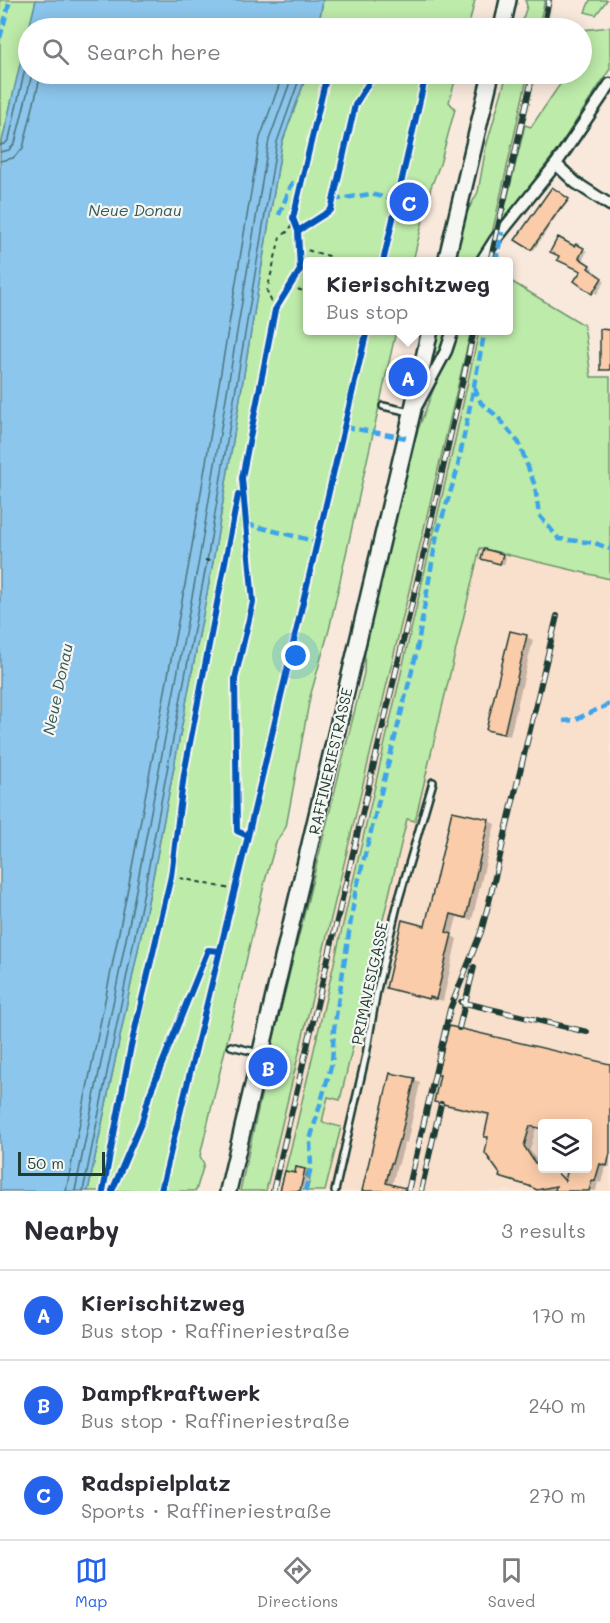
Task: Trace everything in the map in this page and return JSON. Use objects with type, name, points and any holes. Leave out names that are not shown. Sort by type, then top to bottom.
[{"type":"main road","points":[[504,18],[508,0]]},
{"type":"main road","points":[[447,257],[489,84]]},
{"type":"main road","name":"RAFFINERIESTRASSE","points":[[228,1191],[429,335]]},
{"type":"street","points":[[484,257],[556,164],[610,84]]},
{"type":"street","points":[[556,164],[576,183],[610,205]]},
{"type":"street","points":[[412,413],[440,361],[451,335]]},
{"type":"lane","points":[[383,406],[412,413]]},
{"type":"lane","name":"PRIMAVESIGASSE","points":[[335,1191],[366,1055],[377,990],[398,902],[432,782]]},
{"type":"lane","points":[[231,1046],[261,1053]]},
{"type":"path","points":[[275,310],[267,291],[280,237],[290,230],[295,207]]},
{"type":"path","points":[[293,218],[298,231]]},
{"type":"path","points":[[298,240],[299,259]]},
{"type":"path","points":[[299,248],[331,257]]},
{"type":"path","points":[[285,295],[294,279]]},
{"type":"path","points":[[289,287],[303,291]]},
{"type":"path","points":[[273,321],[275,310],[280,303]]},
{"type":"path","points":[[205,560],[213,562]]},
{"type":"path","points":[[168,888],[172,865]]},
{"type":"path","points":[[171,876],[235,890]]},
{"type":"path","points":[[232,900],[237,880]]},
{"type":"shaded area","points":[[545,0],[555,0],[550,18],[540,18]]},
{"type":"shaded area","points":[[526,84],[535,84],[494,257],[487,257]]},
{"type":"shaded area","points":[[470,335],[478,335],[294,1136],[279,1191],[266,1191]]},
{"type":"shaded area","points":[[480,548],[610,579],[610,1191],[325,1191],[341,1127],[322,1122],[328,1097],[340,1099],[407,819],[415,820]]},
{"type":"green space","points":[[0,0],[36,0],[32,18],[18,18],[18,75],[0,150]]},
{"type":"green space","points":[[323,0],[475,0],[470,18],[320,18]]},
{"type":"green space","points":[[525,0],[545,0],[540,18],[523,18],[527,6]]},
{"type":"green space","points":[[590,0],[607,0],[596,15],[585,12]]},
{"type":"green space","points":[[610,27],[610,69],[557,150],[501,224],[525,125],[531,127],[560,84],[592,84],[592,29]]},
{"type":"green space","points":[[303,84],[454,84],[449,102],[455,109],[440,164],[431,187],[414,257],[303,257],[303,335],[395,335],[329,630],[310,697],[286,827],[276,842],[265,881],[200,1156],[204,1164],[196,1191],[88,1191],[151,887],[213,562],[282,143]]},
{"type":"green space","points":[[504,84],[526,84],[491,238],[480,257],[455,257],[466,214],[478,192],[486,147]]},
{"type":"green space","points":[[513,282],[584,325],[591,377],[610,377],[610,579],[480,548],[415,821],[407,819],[340,1100],[328,1097],[322,1122],[341,1127],[325,1191],[307,1191],[310,1179],[306,1176],[308,1170],[296,1167],[295,1173],[280,1191],[294,1136],[478,335],[513,335]]},
{"type":"green space","points":[[437,335],[448,335],[441,353],[437,354],[434,349]]},
{"type":"green space","points":[[454,335],[470,335],[266,1191],[240,1191],[277,1024],[364,673],[365,640],[412,445]]},
{"type":"water","points":[[36,0],[323,0],[320,18],[32,18]]},
{"type":"water","name":"Neue Donau","points":[[18,73],[18,84],[303,84],[282,143],[213,562],[151,887],[88,1191],[0,1191],[0,150]]},
{"type":"building","points":[[552,187],[569,199],[531,250],[515,240]]},
{"type":"building","points":[[558,237],[574,246],[576,244],[584,248],[579,258],[590,265],[588,268],[602,278],[592,294],[574,281],[581,271],[557,260],[559,256],[550,252]]},
{"type":"building","points":[[600,329],[610,330],[610,370],[600,370]]},
{"type":"building","points":[[484,549],[503,554],[500,564],[481,559]]},
{"type":"building","points":[[510,631],[527,635],[504,734],[486,730]]},
{"type":"building","points":[[452,811],[489,819],[466,918],[451,914],[446,932],[452,934],[436,999],[430,997],[429,999],[386,988],[402,920],[425,926]]},
{"type":"building","points":[[449,1026],[610,1064],[610,1153],[607,1166],[600,1164],[589,1191],[555,1191],[556,1186],[537,1190],[499,1177],[500,1174],[485,1153],[488,1137],[484,1137],[489,1114],[434,1102],[440,1075],[437,1075]]},
{"type":"building","points":[[390,1073],[415,1078],[400,1140],[386,1183],[405,1188],[405,1191],[362,1191]]},
{"type":"building","points":[[296,1167],[305,1169],[300,1191],[280,1191],[285,1171],[295,1173]]},
{"type":"railway","points":[[545,18],[549,0]]},
{"type":"railway","points":[[491,257],[531,84]]},
{"type":"railway","points":[[273,1191],[426,544],[473,335]]},
{"type":"railway","points":[[408,1191],[450,1009],[481,932],[489,902],[557,616]]},
{"type":"railway","points":[[459,1028],[474,967]]},
{"type":"railway","points":[[461,1002],[587,1032]]},
{"type":"railway","points":[[421,1191],[441,1104]]},
{"type":"marked path","points":[[0,38],[10,0]]},
{"type":"marked path","points":[[279,215],[292,183],[300,185]]},
{"type":"marked path","points":[[333,200],[370,194],[397,200]]},
{"type":"marked path","points":[[497,257],[502,232]]},
{"type":"marked path","points":[[305,1191],[311,1167],[310,1140],[332,1063],[334,1029],[355,894],[416,655],[437,534],[457,471],[484,335]]},
{"type":"marked path","points":[[474,387],[481,403],[498,417],[519,443],[535,486],[539,515],[559,539],[595,543],[610,549]]},
{"type":"marked path","points":[[345,427],[406,438]]},
{"type":"marked path","points":[[246,524],[318,542]]},
{"type":"marked path","points":[[563,721],[574,720],[610,704]]},
{"type":"cycle path","points":[[298,231],[293,218],[325,84]]},
{"type":"cycle path","points":[[248,836],[237,831],[235,679],[253,602],[242,478],[275,310],[300,270],[298,231],[331,210],[355,105],[368,84]]},
{"type":"cycle path","points":[[384,257],[424,84]]},
{"type":"cycle path","points":[[161,1191],[248,836],[366,335]]},
{"type":"cycle path","points":[[103,1191],[131,1046],[171,876],[184,774],[238,495]]},
{"type":"cycle path","points":[[112,1191],[142,1121],[149,1096],[208,950],[220,951]]},
{"type":"place","name":"Radspielplatz","points":[[409,202]]},
{"type":"place","name":"Kierischitzweg","points":[[408,377]]},
{"type":"place","name":"Dampfkraftwerk","points":[[268,1067]]}]
